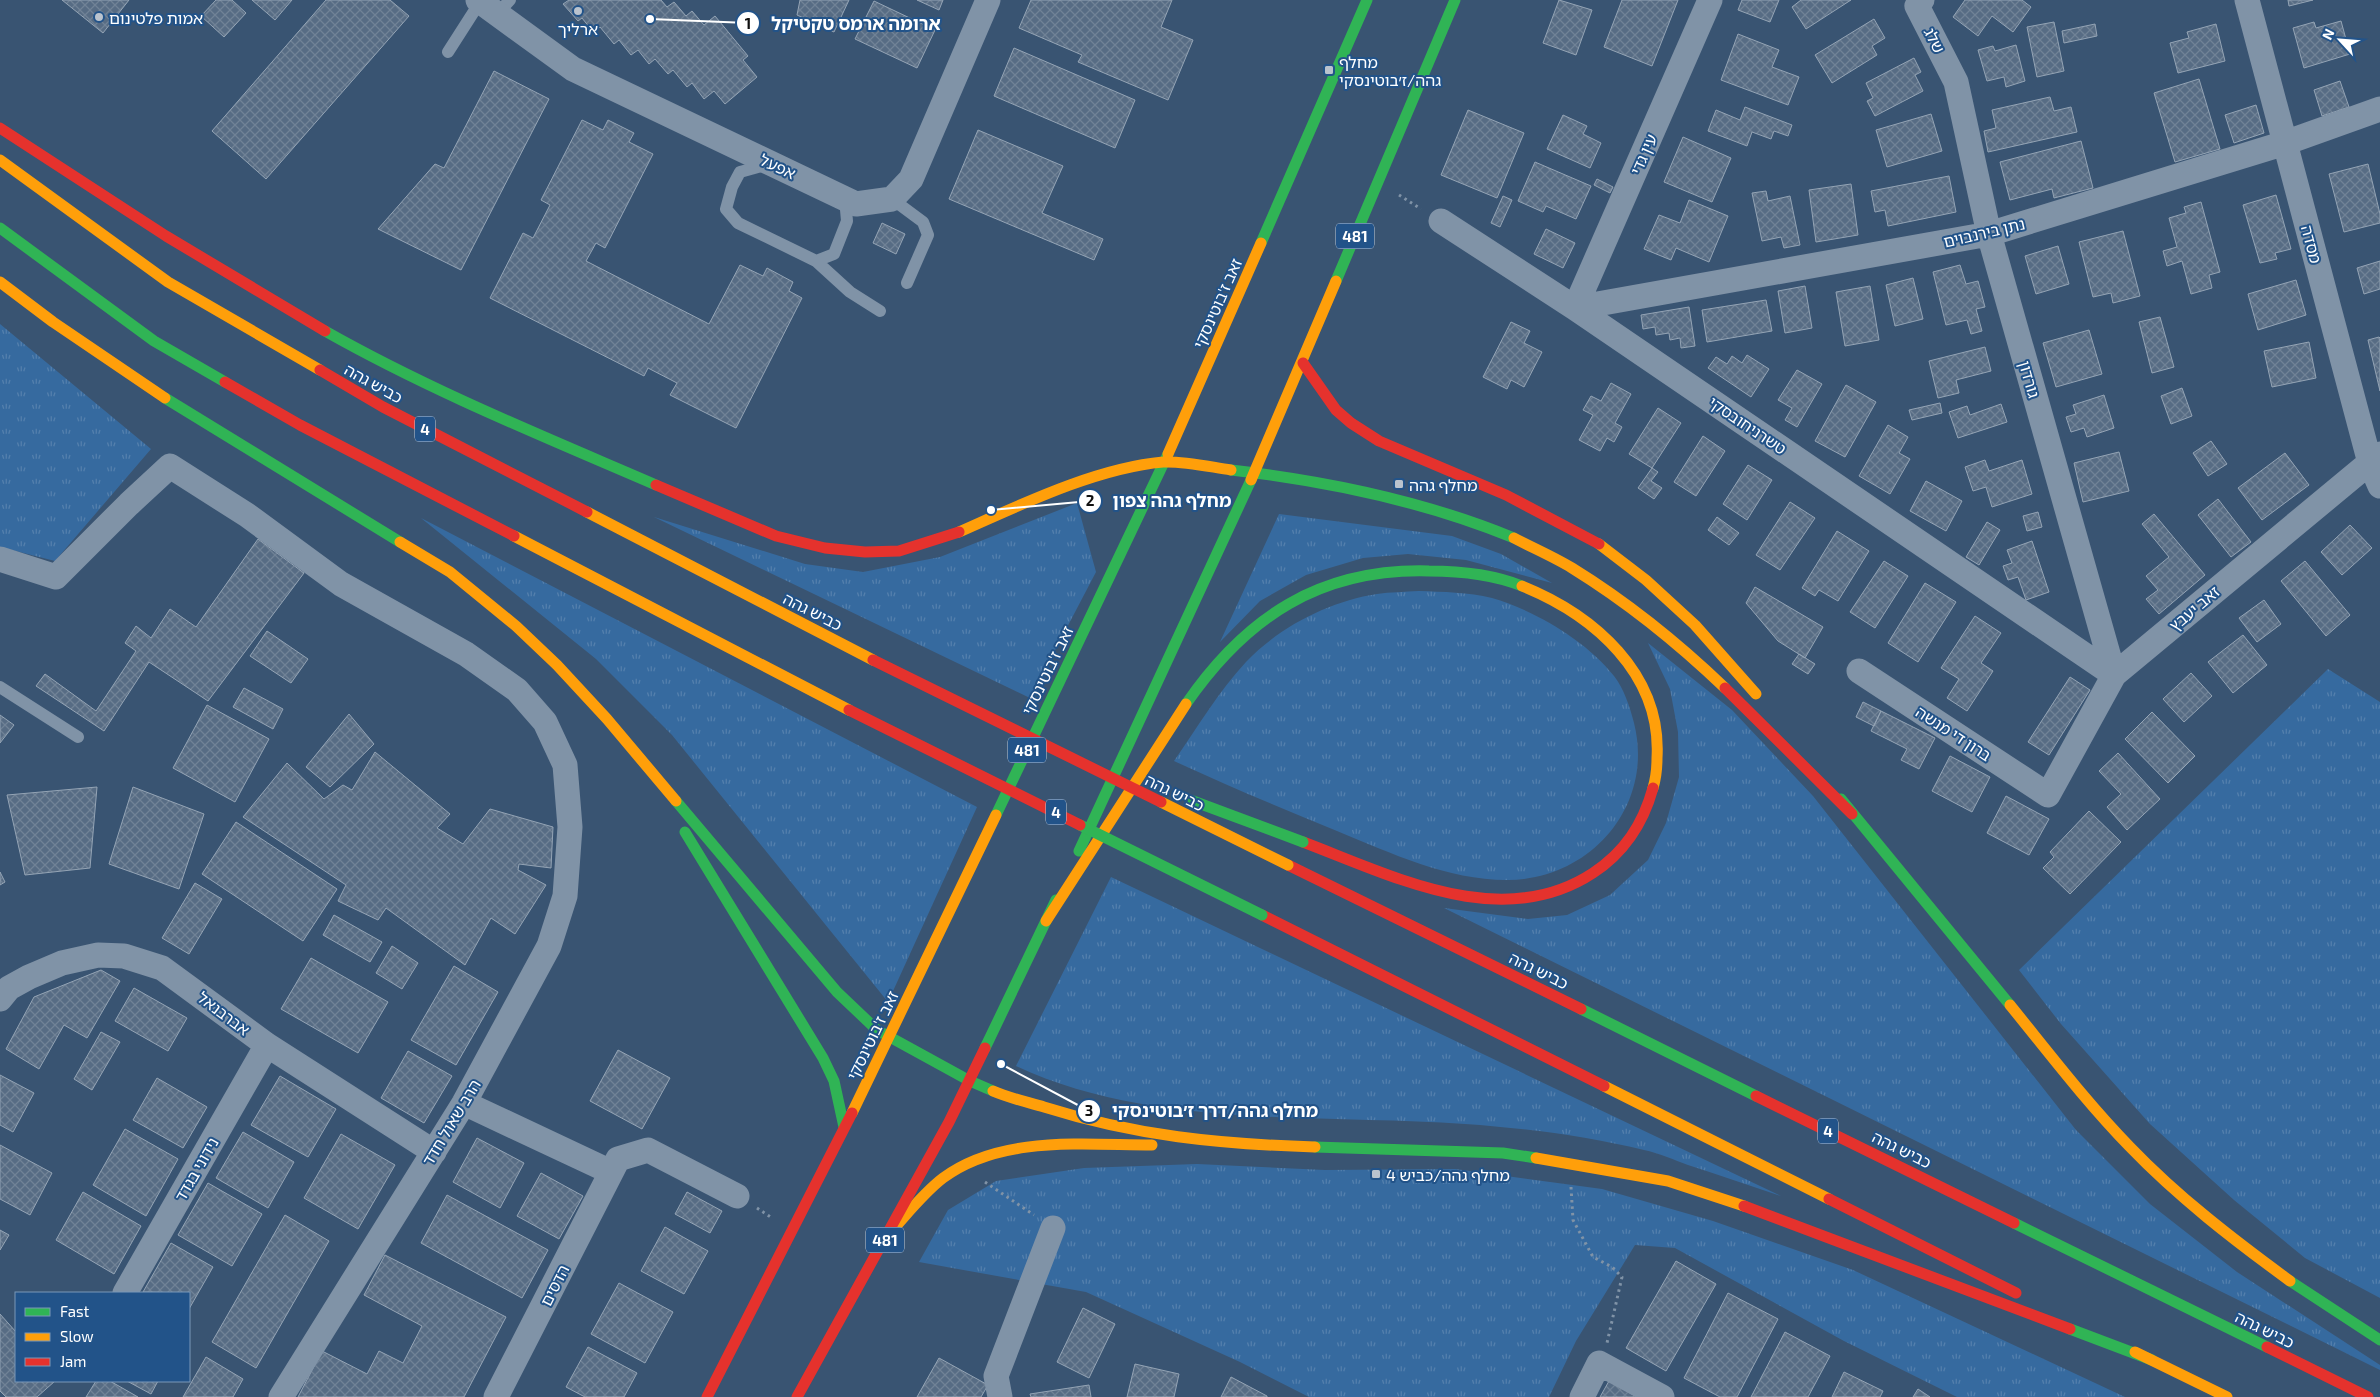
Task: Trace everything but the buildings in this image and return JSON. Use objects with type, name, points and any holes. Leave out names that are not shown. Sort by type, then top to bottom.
[{"type":"main road","name":"זאב ז'בוטינסקי","points":[[707,1397],[890,1038],[1165,462],[1367,0]]},
{"type":"main road","name":"481","points":[[797,1397],[887,1236],[970,1081],[1046,921],[1255,472],[1455,0]]},
{"type":"main road","points":[[0,128],[174,241],[366,354],[541,435],[776,536],[833,549],[865,552],[899,551],[951,535],[1028,502],[1096,477],[1131,467],[1165,462],[1286,476],[1422,505],[1463,517],[1506,535],[1570,567],[1619,598],[1714,677],[1771,730],[1852,814]]},
{"type":"main road","name":"כביש גהה","points":[[0,160],[168,282],[348,387],[549,495],[1040,744],[2368,1397]]},
{"type":"main road","name":"4","points":[[0,228],[154,341],[300,425],[849,710],[2028,1298]]},
{"type":"main road","points":[[0,282],[53,322],[160,394],[450,572],[516,626],[558,665],[607,719],[837,992],[862,1018],[890,1038],[970,1081],[998,1093],[1090,1121],[1141,1132],[1234,1144]]},
{"type":"main road","points":[[1302,363],[1336,410],[1351,423],[1379,441],[1506,495],[1554,518],[1603,546],[1646,580],[1695,625],[1763,703]]},
{"type":"main road","points":[[1046,921],[1195,691],[1226,652],[1258,623],[1294,601],[1329,586],[1372,574],[1418,570],[1462,573],[1496,578],[1542,595],[1574,614],[1606,639],[1631,665],[1649,700],[1657,730],[1659,764],[1652,796],[1640,826],[1622,851],[1599,871],[1573,887],[1542,896],[1509,900],[1478,898],[1432,888],[1185,798]]},
{"type":"main road","points":[[1787,733],[2089,1103],[2148,1165],[2200,1211],[2274,1270],[2339,1315],[2380,1340]]},
{"type":"main road","points":[[1040,744],[1158,788]]},
{"type":"main road","points":[[642,760],[824,1058],[834,1081],[844,1128]]},
{"type":"main road","points":[[887,1236],[942,1178],[959,1167],[985,1156],[1018,1150],[1055,1147],[1234,1144],[1502,1153],[1614,1170],[1668,1181],[1735,1203],[2152,1360]]},
{"type":"main road","points":[[2046,1307],[2227,1397]]},
{"type":"street","points":[[892,199],[911,179],[988,0]]},
{"type":"street","name":"עין גדי","points":[[1575,308],[1710,0]]},
{"type":"street","name":"מסדה","points":[[2247,0],[2285,143],[2375,458],[2380,486]]},
{"type":"street","name":"שלג","points":[[1916,2],[1956,82]]},
{"type":"street","name":"אפעל","points":[[491,4],[573,69],[856,204],[892,199]]},
{"type":"street","name":"גורדון","points":[[1956,82],[1989,234],[2114,674]]},
{"type":"street","name":"נתן בירנבוים","points":[[1575,308],[1989,234],[2285,143],[2380,109]]},
{"type":"street","name":"טשרניחובסקי","points":[[1441,221],[1575,308],[2114,674]]},
{"type":"street","name":"זאב יעבץ","points":[[2048,795],[2114,674],[2375,458]]},
{"type":"street","name":"הרב שאול חדד","points":[[0,559],[56,577],[170,466],[247,515],[341,584],[466,654],[517,690],[545,722],[565,765],[570,826],[565,896],[549,946],[464,1103],[280,1397]]},
{"type":"street","name":"ברון די מנשה","points":[[1859,670],[2048,795]]},
{"type":"street","name":"אברבנאל","points":[[0,998],[9,988],[62,963],[98,955],[124,956],[162,968],[267,1045],[434,1152]]},
{"type":"street","name":"נידוני בגדד","points":[[125,1292],[267,1045]]},
{"type":"street","points":[[464,1103],[611,1172]]},
{"type":"street","name":"הדסים","points":[[496,1397],[618,1159],[648,1150],[737,1196]]},
{"type":"street","points":[[1000,1397],[996,1376],[1053,1228]]},
{"type":"street","points":[[1582,1397],[1602,1364],[1662,1397]]},
{"type":"lane","points":[[448,52],[491,4]]},
{"type":"lane","points":[[771,163],[740,172],[732,187],[726,209],[738,223],[816,261],[850,292],[880,311]]},
{"type":"lane","points":[[816,261],[834,254],[847,221],[844,198]]},
{"type":"lane","points":[[892,199],[923,222],[928,235],[907,283]]},
{"type":"lane","points":[[0,687],[78,737]]},
{"type":"path","points":[[1377,182],[1441,221]]},
{"type":"path","points":[[985,1156],[992,1172],[979,1178],[1053,1228]]},
{"type":"path","points":[[1570,1183],[1573,1220],[1593,1257],[1612,1267],[1622,1278],[1602,1364]]},
{"type":"path","points":[[737,1196],[774,1219]]},
{"type":"green space","points":[[0,324],[151,449],[55,561],[0,547]]},
{"type":"green space","points":[[1077,503],[1096,572],[1030,698],[654,517],[805,564],[863,572],[940,557]]},
{"type":"green space","points":[[1279,514],[1452,536],[1501,554],[1552,583],[1466,560],[1408,554],[1363,558],[1306,575],[1260,601],[1220,642]]},
{"type":"green space","points":[[421,518],[977,807],[888,1002],[672,735],[596,659]]},
{"type":"green space","points":[[1419,591],[1483,596],[1525,610],[1575,639],[1603,663],[1621,687],[1634,723],[1638,754],[1635,783],[1625,809],[1610,833],[1589,852],[1565,867],[1537,877],[1507,880],[1485,879],[1441,870],[1378,848],[1174,761],[1217,697],[1236,673],[1259,649],[1274,638],[1324,609],[1359,597],[1392,592]]},
{"type":"green space","points":[[1648,643],[1732,710],[1813,796],[2076,1130],[2150,1204],[2237,1272],[2380,1365],[2380,1370],[1444,908],[1528,919],[1567,915],[1610,895],[1648,860],[1666,823],[1679,777],[1678,732],[1670,689]]},
{"type":"green space","points":[[2328,669],[2380,702],[2380,1298],[2305,1258],[2234,1200],[2150,1124],[2061,1024],[2019,970]]},
{"type":"green space","points":[[1111,877],[1781,1196],[1655,1153],[1577,1137],[1532,1130],[1465,1124],[1236,1115],[1179,1109],[1122,1100],[1068,1086],[1016,1066]]},
{"type":"green space","points":[[1197,1164],[1325,1170],[1455,1169],[1602,1189],[1713,1221],[1853,1270],[2125,1397],[1957,1397],[1844,1341],[1675,1248],[1635,1245],[1576,1341],[1549,1397],[1309,1397],[1240,1362],[1086,1292],[919,1262],[948,1210],[996,1181],[1084,1168]]},
{"type":"traffic: fast","points":[[1261,243],[1367,0]]},
{"type":"traffic: fast","points":[[1336,281],[1455,0]]},
{"type":"traffic: fast","points":[[0,228],[154,341],[225,382]]},
{"type":"traffic: fast","points":[[325,331],[406,374],[530,431],[656,485]]},
{"type":"traffic: fast","points":[[165,398],[400,542]]},
{"type":"traffic: fast","points":[[996,815],[1168,454]]},
{"type":"traffic: fast","points":[[1231,470],[1303,480],[1375,494],[1445,513],[1514,538]]},
{"type":"traffic: fast","points":[[1079,851],[1251,480]]},
{"type":"traffic: fast","points":[[1186,704],[1209,673],[1234,646],[1261,623],[1289,604],[1320,589],[1353,578],[1390,572],[1429,571],[1476,574],[1522,586]]},
{"type":"traffic: fast","points":[[1841,799],[2010,1005]]},
{"type":"traffic: fast","points":[[676,801],[837,992],[877,1030],[970,1081],[993,1091]]},
{"type":"traffic: fast","points":[[1193,801],[1303,842]]},
{"type":"traffic: fast","points":[[1080,825],[1262,915]]},
{"type":"traffic: fast","points":[[685,832],[823,1058],[834,1081],[844,1127]]},
{"type":"traffic: fast","points":[[985,1048],[1056,900]]},
{"type":"traffic: fast","points":[[1581,1009],[1756,1096]]},
{"type":"traffic: fast","points":[[1315,1147],[1503,1153],[1536,1158]]},
{"type":"traffic: fast","points":[[2014,1223],[2267,1347]]},
{"type":"traffic: fast","points":[[2290,1281],[2380,1340]]},
{"type":"traffic: fast","points":[[2070,1329],[2152,1360]]},
{"type":"traffic: slow","points":[[0,160],[168,282],[320,370]]},
{"type":"traffic: slow","points":[[1168,454],[1261,243]]},
{"type":"traffic: slow","points":[[1251,480],[1336,281]]},
{"type":"traffic: slow","points":[[0,282],[53,322],[165,398]]},
{"type":"traffic: slow","points":[[959,532],[1059,489],[1111,472],[1163,462],[1189,463],[1231,470]]},
{"type":"traffic: slow","points":[[587,512],[873,660]]},
{"type":"traffic: slow","points":[[514,536],[849,710]]},
{"type":"traffic: slow","points":[[1514,538],[1565,564],[1632,609],[1689,655],[1725,688]]},
{"type":"traffic: slow","points":[[400,542],[450,572],[516,626],[557,665],[607,719],[676,801]]},
{"type":"traffic: slow","points":[[1599,544],[1646,580],[1695,625],[1756,694]]},
{"type":"traffic: slow","points":[[1522,586],[1549,598],[1574,613],[1598,631],[1618,651],[1635,674],[1648,700],[1656,728],[1657,766],[1653,788]]},
{"type":"traffic: slow","points":[[1046,921],[1186,704]]},
{"type":"traffic: slow","points":[[1161,802],[1288,865]]},
{"type":"traffic: slow","points":[[852,1113],[996,815]]},
{"type":"traffic: slow","points":[[2010,1005],[2068,1078],[2148,1165],[2207,1217],[2290,1281]]},
{"type":"traffic: slow","points":[[1604,1086],[1829,1199]]},
{"type":"traffic: slow","points":[[993,1091],[1078,1117],[1145,1132],[1211,1141],[1315,1147]]},
{"type":"traffic: slow","points":[[887,1236],[935,1184],[966,1164],[991,1155],[1044,1145],[1152,1145]]},
{"type":"traffic: slow","points":[[1536,1158],[1668,1181],[1744,1206]]},
{"type":"traffic: slow","points":[[2135,1352],[2227,1397]]},
{"type":"traffic: jam","points":[[0,128],[166,236],[325,331]]},
{"type":"traffic: jam","points":[[1303,363],[1336,410],[1351,423],[1379,441],[1506,495],[1599,544]]},
{"type":"traffic: jam","points":[[320,370],[383,407],[587,512]]},
{"type":"traffic: jam","points":[[225,382],[300,425],[514,536]]},
{"type":"traffic: jam","points":[[656,485],[776,536],[825,548],[865,552],[899,551],[959,532]]},
{"type":"traffic: jam","points":[[873,660],[1161,802]]},
{"type":"traffic: jam","points":[[1725,688],[1852,814]]},
{"type":"traffic: jam","points":[[849,710],[1080,825]]},
{"type":"traffic: jam","points":[[1303,842],[1373,870],[1410,883],[1448,893],[1485,899],[1522,898],[1558,890],[1593,873],[1604,865],[1631,836],[1644,814],[1653,788]]},
{"type":"traffic: jam","points":[[1288,865],[1581,1009]]},
{"type":"traffic: jam","points":[[1262,915],[1604,1086]]},
{"type":"traffic: jam","points":[[797,1397],[949,1122],[985,1048]]},
{"type":"traffic: jam","points":[[1756,1096],[2014,1223]]},
{"type":"traffic: jam","points":[[707,1397],[852,1113]]},
{"type":"traffic: jam","points":[[1829,1199],[2016,1293]]},
{"type":"traffic: jam","points":[[1744,1206],[2070,1329]]},
{"type":"traffic: jam","points":[[2267,1347],[2368,1397]]},
{"type":"place","name":"ארליך","points":[[578,11]]},
{"type":"place","name":"אמות פלטינום","points":[[99,17]]},
{"type":"place","name":"ארומה ארמס טקטיקל","points":[[650,19]]},
{"type":"place","name":"מחלף גהה/ז׳בוטינסקי","points":[[1329,70]]},
{"type":"place","name":"מחלף גהה","points":[[1399,484]]},
{"type":"place","name":"מחלף גהה צפון","points":[[991,510]]},
{"type":"place","name":"מחלף גהה/דרך ז׳בוטינסקי","points":[[1001,1064]]},
{"type":"place","name":"מחלף גהה/כביש 4","points":[[1376,1174]]}]
